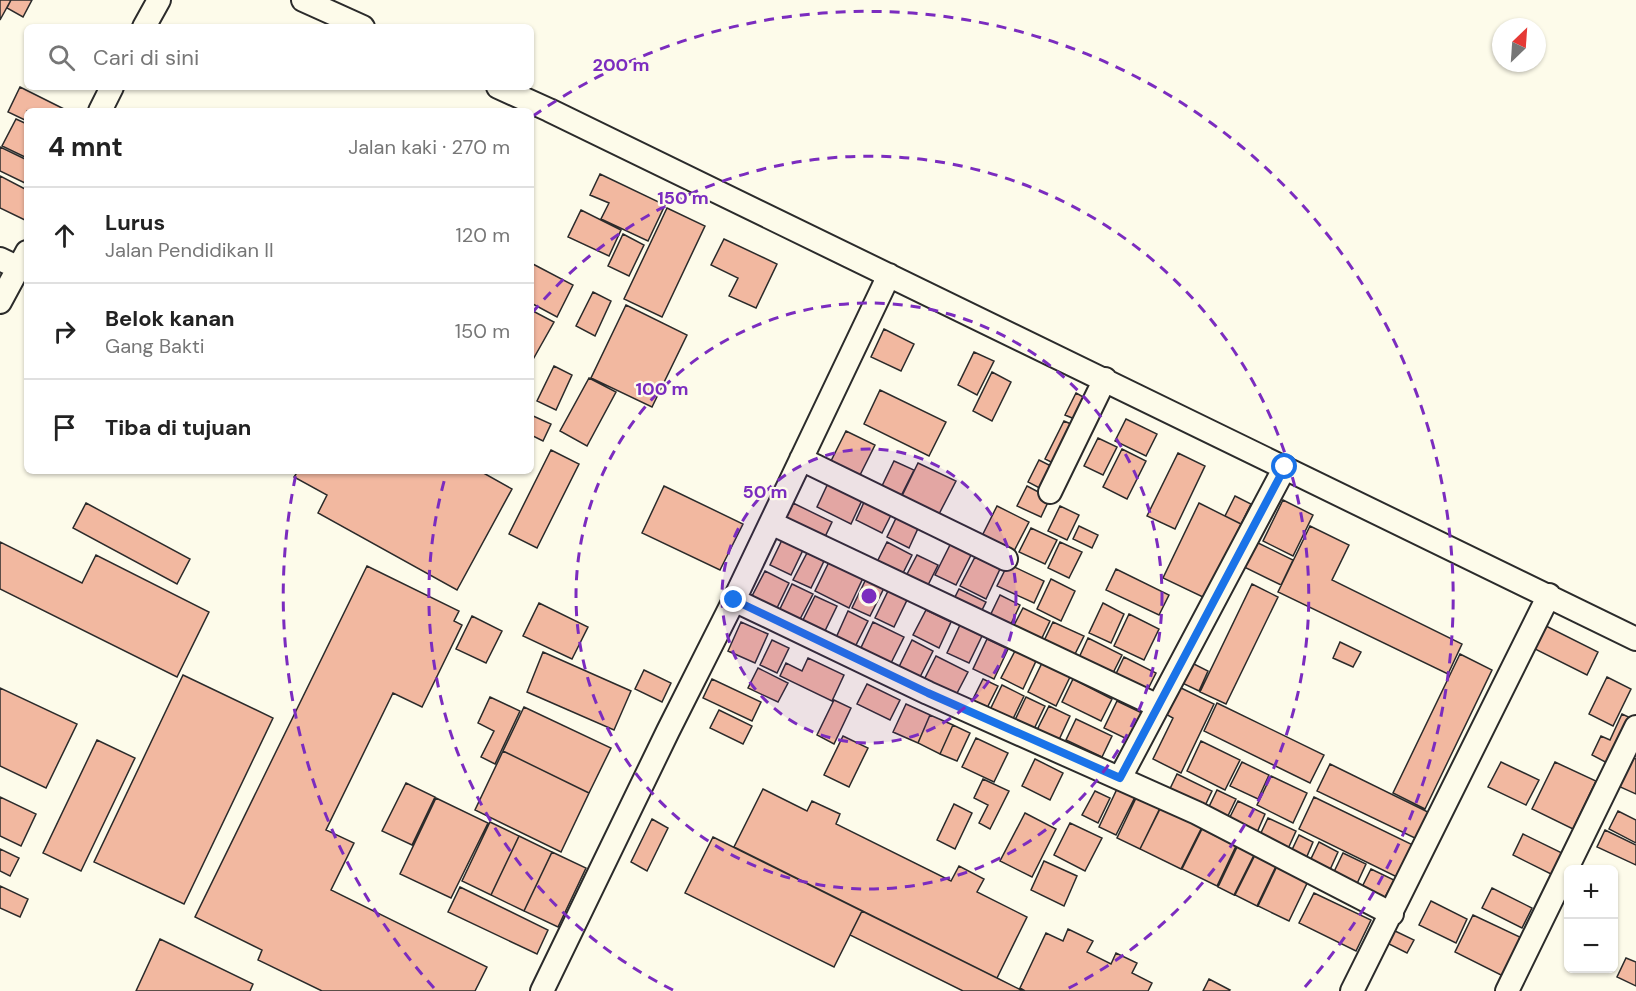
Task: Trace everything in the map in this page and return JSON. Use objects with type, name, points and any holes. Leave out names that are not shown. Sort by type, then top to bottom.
[{"type":"street","points":[[146,24],[159,0]]},
{"type":"street","points":[[303,0],[356,24]]},
{"type":"street","points":[[101,108],[110,90]]},
{"type":"street","points":[[505,90],[889,274],[1636,639]]},
{"type":"street","points":[[0,302],[15,260]]},
{"type":"street","points":[[542,991],[734,600],[889,274]]},
{"type":"street","points":[[1050,492],[1105,379]]},
{"type":"street","points":[[801,459],[1006,559]]},
{"type":"street","points":[[1120,778],[1285,467]]},
{"type":"street","points":[[771,523],[1158,706]]},
{"type":"street","points":[[1352,991],[1549,595]]},
{"type":"street","points":[[734,600],[928,693],[1197,813],[1392,914]]},
{"type":"street","points":[[1507,991],[1636,727]]},
{"type":"building","points":[[0,0],[11,0],[0,20]]},
{"type":"building","points":[[11,0],[32,0],[23,17],[7,8]]},
{"type":"building","points":[[20,87],[62,108],[24,108],[24,120],[8,112]]},
{"type":"building","points":[[16,119],[24,123],[24,157],[2,146]]},
{"type":"building","points":[[0,147],[24,159],[24,183],[0,171]]},
{"type":"building","points":[[600,174],[665,205],[648,241],[601,219],[609,203],[590,195]]},
{"type":"building","points":[[0,176],[24,188],[24,220],[0,208]]},
{"type":"building","points":[[667,208],[705,226],[662,317],[624,299]]},
{"type":"building","points":[[581,210],[621,230],[609,256],[568,237]]},
{"type":"building","points":[[623,234],[644,245],[629,276],[608,266]]},
{"type":"building","points":[[724,239],[777,264],[756,308],[729,296],[738,278],[711,265]]},
{"type":"building","points":[[534,265],[573,285],[557,317],[534,305]]},
{"type":"building","points":[[593,292],[611,301],[595,336],[576,326]]},
{"type":"building","points":[[626,305],[687,335],[652,407],[591,378]]},
{"type":"building","points":[[534,312],[554,322],[534,358]]},
{"type":"building","points":[[884,329],[914,344],[901,371],[871,357]]},
{"type":"building","points":[[974,352],[994,361],[977,395],[958,385]]},
{"type":"building","points":[[554,366],[572,375],[556,410],[537,401]]},
{"type":"building","points":[[992,372],[1011,382],[992,421],[973,411]]},
{"type":"building","points":[[589,378],[616,392],[587,446],[560,431]]},
{"type":"building","points":[[880,390],[946,422],[929,456],[864,424]]},
{"type":"building","points":[[1076,393],[1087,399],[1077,420],[1065,415]]},
{"type":"building","points":[[534,416],[551,424],[543,441],[534,436]]},
{"type":"building","points":[[1126,419],[1157,434],[1146,456],[1115,441]]},
{"type":"building","points":[[1064,421],[1078,427],[1059,466],[1045,459]]},
{"type":"building","points":[[846,431],[875,445],[858,479],[829,465]]},
{"type":"building","points":[[1098,438],[1117,447],[1103,475],[1084,466]]},
{"type":"building","points":[[1122,449],[1146,461],[1127,499],[1103,487]]},
{"type":"building","points":[[551,450],[579,464],[537,548],[509,534]]},
{"type":"building","points":[[1178,453],[1205,466],[1175,529],[1147,516]]},
{"type":"building","points":[[1039,460],[1059,470],[1049,493],[1028,482]]},
{"type":"building","points":[[894,461],[914,470],[900,498],[881,488]]},
{"type":"building","points":[[918,463],[956,481],[938,516],[901,498]]},
{"type":"building","points":[[296,474],[485,474],[512,489],[457,590],[318,513],[327,495],[294,477]]},
{"type":"building","points":[[830,479],[864,496],[851,524],[817,507]]},
{"type":"building","points":[[664,486],[743,524],[720,570],[642,533]]},
{"type":"building","points":[[1027,486],[1050,498],[1041,517],[1017,506]]},
{"type":"building","points":[[1235,496],[1251,504],[1241,524],[1225,516]]},
{"type":"building","points":[[865,500],[892,513],[882,533],[856,520]]},
{"type":"building","points":[[1283,500],[1313,515],[1293,556],[1263,541]]},
{"type":"building","points":[[86,503],[190,559],[177,584],[73,528]]},
{"type":"building","points":[[793,503],[832,522],[823,541],[784,522]]},
{"type":"building","points":[[1199,503],[1241,524],[1205,598],[1163,578]]},
{"type":"building","points":[[997,506],[1029,522],[1014,551],[982,536]]},
{"type":"building","points":[[1060,506],[1079,515],[1067,540],[1048,531]]},
{"type":"building","points":[[898,514],[920,524],[909,548],[887,537]]},
{"type":"building","points":[[1079,526],[1098,535],[1092,548],[1073,539]]},
{"type":"building","points":[[1310,526],[1349,545],[1332,580],[1462,644],[1448,674],[1278,592]]},
{"type":"building","points":[[1031,528],[1057,540],[1045,564],[1019,552]]},
{"type":"building","points":[[782,540],[803,550],[791,575],[770,565]]},
{"type":"building","points":[[1252,540],[1293,560],[1281,585],[1240,565]]},
{"type":"building","points":[[952,541],[973,551],[956,585],[935,575]]},
{"type":"building","points":[[0,542],[82,583],[96,555],[209,612],[177,677],[0,589]]},
{"type":"building","points":[[887,542],[912,555],[900,579],[875,566]]},
{"type":"building","points":[[1060,542],[1082,552],[1069,578],[1048,568]]},
{"type":"building","points":[[807,553],[824,561],[811,588],[793,580]]},
{"type":"building","points":[[917,555],[938,565],[925,591],[904,580]]},
{"type":"building","points":[[975,557],[1000,569],[986,599],[960,586]]},
{"type":"building","points":[[829,562],[863,578],[849,608],[815,591]]},
{"type":"building","points":[[1008,564],[1044,581],[1034,603],[997,586]]},
{"type":"building","points":[[367,566],[459,611],[454,621],[462,625],[422,707],[393,693],[326,830],[354,843],[331,890],[487,967],[475,991],[322,991],[258,960],[262,950],[195,917]]},
{"type":"building","points":[[1116,569],[1169,595],[1159,615],[1106,590]]},
{"type":"building","points":[[765,571],[789,583],[775,612],[750,600]]},
{"type":"building","points":[[866,579],[884,588],[870,616],[852,608]]},
{"type":"building","points":[[1051,579],[1075,591],[1061,621],[1037,609]]},
{"type":"building","points":[[792,584],[813,594],[798,623],[778,613]]},
{"type":"building","points":[[1252,584],[1278,597],[1226,704],[1200,692]]},
{"type":"building","points":[[889,589],[908,598],[894,627],[875,618]]},
{"type":"building","points":[[959,589],[986,602],[979,616],[952,603]]},
{"type":"building","points":[[1000,595],[1020,605],[1008,630],[988,620]]},
{"type":"building","points":[[815,596],[837,606],[822,637],[800,626]]},
{"type":"building","points":[[539,603],[588,627],[572,659],[523,636]]},
{"type":"building","points":[[1103,603],[1124,614],[1111,643],[1089,633]]},
{"type":"building","points":[[1023,608],[1050,621],[1040,642],[1012,629]]},
{"type":"building","points":[[926,610],[951,622],[939,648],[913,635]]},
{"type":"building","points":[[848,611],[868,621],[854,649],[835,640]]},
{"type":"building","points":[[1129,614],[1159,629],[1144,660],[1114,646]]},
{"type":"building","points":[[472,616],[502,631],[486,663],[456,649]]},
{"type":"building","points":[[741,622],[768,634],[755,663],[728,651]]},
{"type":"building","points":[[873,622],[904,637],[889,667],[859,652]]},
{"type":"building","points":[[1053,622],[1084,636],[1072,660],[1042,645]]},
{"type":"building","points":[[1542,624],[1598,652],[1587,675],[1531,647]]},
{"type":"building","points":[[960,625],[982,636],[969,663],[947,653]]},
{"type":"building","points":[[1088,638],[1122,655],[1110,679],[1077,662]]},
{"type":"building","points":[[987,639],[1008,649],[994,679],[973,669]]},
{"type":"building","points":[[772,640],[789,648],[777,673],[760,665]]},
{"type":"building","points":[[912,640],[933,651],[918,681],[897,671]]},
{"type":"building","points":[[1340,642],[1361,652],[1353,667],[1333,658]]},
{"type":"building","points":[[1015,651],[1036,661],[1023,689],[1001,678]]},
{"type":"building","points":[[543,652],[631,691],[614,730],[527,692]]},
{"type":"building","points":[[1460,654],[1492,670],[1425,809],[1393,793]]},
{"type":"building","points":[[936,656],[968,672],[955,697],[923,682]]},
{"type":"building","points":[[1124,657],[1156,673],[1146,693],[1114,678]]},
{"type":"building","points":[[808,658],[844,675],[832,701],[780,676],[786,663],[802,671]]},
{"type":"building","points":[[1188,661],[1208,671],[1199,691],[1178,681]]},
{"type":"building","points":[[1042,663],[1070,677],[1056,706],[1028,692]]},
{"type":"building","points":[[758,668],[788,683],[778,702],[748,688]]},
{"type":"building","points":[[644,670],[671,683],[662,702],[635,689]]},
{"type":"building","points":[[183,675],[273,718],[184,904],[94,862]]},
{"type":"building","points":[[1607,677],[1631,689],[1613,726],[1589,714]]},
{"type":"building","points":[[712,679],[761,702],[752,721],[703,698]]},
{"type":"building","points":[[983,679],[998,686],[985,712],[970,705]]},
{"type":"building","points":[[1073,679],[1112,699],[1101,721],[1062,702]]},
{"type":"building","points":[[867,684],[900,700],[890,720],[857,704]]},
{"type":"building","points":[[1002,685],[1024,696],[1010,725],[988,714]]},
{"type":"building","points":[[1175,685],[1214,704],[1181,773],[1153,759],[1173,718],[1162,712]]},
{"type":"building","points":[[0,688],[77,724],[46,788],[0,766]]},
{"type":"building","points":[[490,697],[520,711],[495,764],[481,757],[494,731],[478,723]]},
{"type":"building","points":[[1026,697],[1045,706],[1034,729],[1015,720]]},
{"type":"building","points":[[834,700],[851,708],[834,744],[817,735]]},
{"type":"building","points":[[1117,701],[1142,713],[1129,740],[1104,728]]},
{"type":"building","points":[[1217,703],[1324,755],[1310,783],[1204,731]]},
{"type":"building","points":[[906,704],[930,715],[918,743],[893,732]]},
{"type":"building","points":[[1049,706],[1070,716],[1057,744],[1035,734]]},
{"type":"building","points":[[524,707],[611,748],[589,793],[503,751]]},
{"type":"building","points":[[719,710],[752,726],[743,744],[710,728]]},
{"type":"building","points":[[1622,714],[1635,720],[1613,766],[1592,755],[1601,736],[1610,740]]},
{"type":"building","points":[[930,715],[953,725],[940,754],[918,743]]},
{"type":"building","points":[[1076,719],[1112,736],[1102,757],[1066,740]]},
{"type":"building","points":[[953,725],[970,733],[957,761],[940,754]]},
{"type":"building","points":[[843,736],[868,748],[849,787],[824,775]]},
{"type":"building","points":[[976,738],[1008,753],[994,782],[962,767]]},
{"type":"building","points":[[97,740],[135,758],[81,871],[43,853]]},
{"type":"building","points":[[1201,741],[1240,760],[1225,790],[1187,771]]},
{"type":"building","points":[[503,751],[589,793],[561,852],[475,810]]},
{"type":"building","points":[[1632,757],[1636,759],[1636,794],[1618,786]]},
{"type":"building","points":[[1035,759],[1063,773],[1050,800],[1022,786]]},
{"type":"building","points":[[1242,762],[1269,775],[1258,799],[1230,786]]},
{"type":"building","points":[[1501,762],[1539,780],[1526,805],[1488,787]]},
{"type":"building","points":[[1555,762],[1596,781],[1573,829],[1532,809]]},
{"type":"building","points":[[1330,764],[1432,814],[1419,840],[1317,791]]},
{"type":"building","points":[[1177,774],[1212,791],[1203,810],[1168,793]]},
{"type":"building","points":[[1271,776],[1307,793],[1293,823],[1257,805]]},
{"type":"building","points":[[983,779],[1009,791],[990,829],[979,823],[988,805],[974,798]]},
{"type":"building","points":[[406,783],[435,797],[412,845],[382,831]]},
{"type":"building","points":[[763,789],[807,811],[812,801],[840,814],[836,824],[951,881],[959,866],[984,879],[977,892],[1027,917],[997,978],[734,847]]},
{"type":"building","points":[[1117,789],[1135,797],[1116,835],[1099,827]]},
{"type":"building","points":[[1217,790],[1236,799],[1225,822],[1206,813]]},
{"type":"building","points":[[1095,791],[1110,798],[1098,823],[1082,815]]},
{"type":"building","points":[[1137,796],[1160,808],[1140,849],[1117,838]]},
{"type":"building","points":[[0,797],[36,814],[21,846],[0,836]]},
{"type":"building","points":[[1314,797],[1415,846],[1399,878],[1299,829]]},
{"type":"building","points":[[436,798],[488,823],[451,898],[400,874]]},
{"type":"building","points":[[1238,801],[1265,814],[1255,837],[1227,823]]},
{"type":"building","points":[[954,804],[972,813],[955,849],[937,840]]},
{"type":"building","points":[[1161,807],[1202,827],[1181,869],[1140,849]]},
{"type":"building","points":[[1618,811],[1636,820],[1636,843],[1609,829]]},
{"type":"building","points":[[1025,813],[1056,829],[1032,877],[1000,861]]},
{"type":"building","points":[[1268,818],[1296,831],[1287,851],[1259,837]]},
{"type":"building","points":[[652,819],[668,828],[647,871],[631,862]]},
{"type":"building","points":[[490,822],[519,836],[491,895],[462,881]]},
{"type":"building","points":[[1070,823],[1102,838],[1085,871],[1054,855]]},
{"type":"building","points":[[1202,829],[1236,846],[1217,886],[1182,869]]},
{"type":"building","points":[[1605,830],[1636,845],[1636,865],[1597,847]]},
{"type":"building","points":[[1523,834],[1562,853],[1551,874],[1513,855]]},
{"type":"building","points":[[1299,835],[1313,842],[1305,861],[1290,854]]},
{"type":"building","points":[[519,836],[552,852],[524,911],[491,895]]},
{"type":"building","points":[[713,837],[862,911],[834,967],[685,893]]},
{"type":"building","points":[[1319,842],[1338,852],[1329,872],[1309,863]]},
{"type":"building","points":[[1238,845],[1255,853],[1234,895],[1218,887]]},
{"type":"building","points":[[0,849],[19,858],[10,876],[0,871]]},
{"type":"building","points":[[1257,851],[1278,862],[1257,906],[1235,895]]},
{"type":"building","points":[[552,852],[586,868],[558,927],[524,911]]},
{"type":"building","points":[[1343,853],[1366,864],[1355,888],[1332,876]]},
{"type":"building","points":[[1044,861],[1077,876],[1064,906],[1031,890]]},
{"type":"building","points":[[1279,862],[1310,877],[1289,921],[1258,906]]},
{"type":"building","points":[[1371,869],[1394,880],[1382,903],[1360,891]]},
{"type":"building","points":[[0,886],[28,899],[20,917],[0,908]]},
{"type":"building","points":[[460,887],[548,930],[537,954],[448,912]]},
{"type":"building","points":[[1492,888],[1532,908],[1522,928],[1482,908]]},
{"type":"building","points":[[1314,893],[1371,920],[1356,951],[1299,923]]},
{"type":"building","points":[[1431,901],[1467,919],[1456,943],[1419,925]]},
{"type":"building","points":[[862,911],[1023,991],[963,991],[850,935]]},
{"type":"building","points":[[1473,915],[1522,938],[1503,976],[1455,952]]},
{"type":"building","points":[[1068,929],[1093,941],[1087,952],[1111,964],[1116,953],[1137,963],[1132,973],[1152,983],[1148,991],[1025,991],[1020,988],[1046,933],[1063,941]]},
{"type":"building","points":[[1393,930],[1414,940],[1407,953],[1387,943]]},
{"type":"building","points":[[160,939],[253,984],[250,991],[136,991]]},
{"type":"building","points":[[1626,958],[1636,962],[1636,986],[1617,977]]},
{"type":"building","points":[[1209,979],[1230,990],[1203,991]]},
{"type":"route","points":[[734,600],[928,693],[1120,778],[1285,467]]}]
